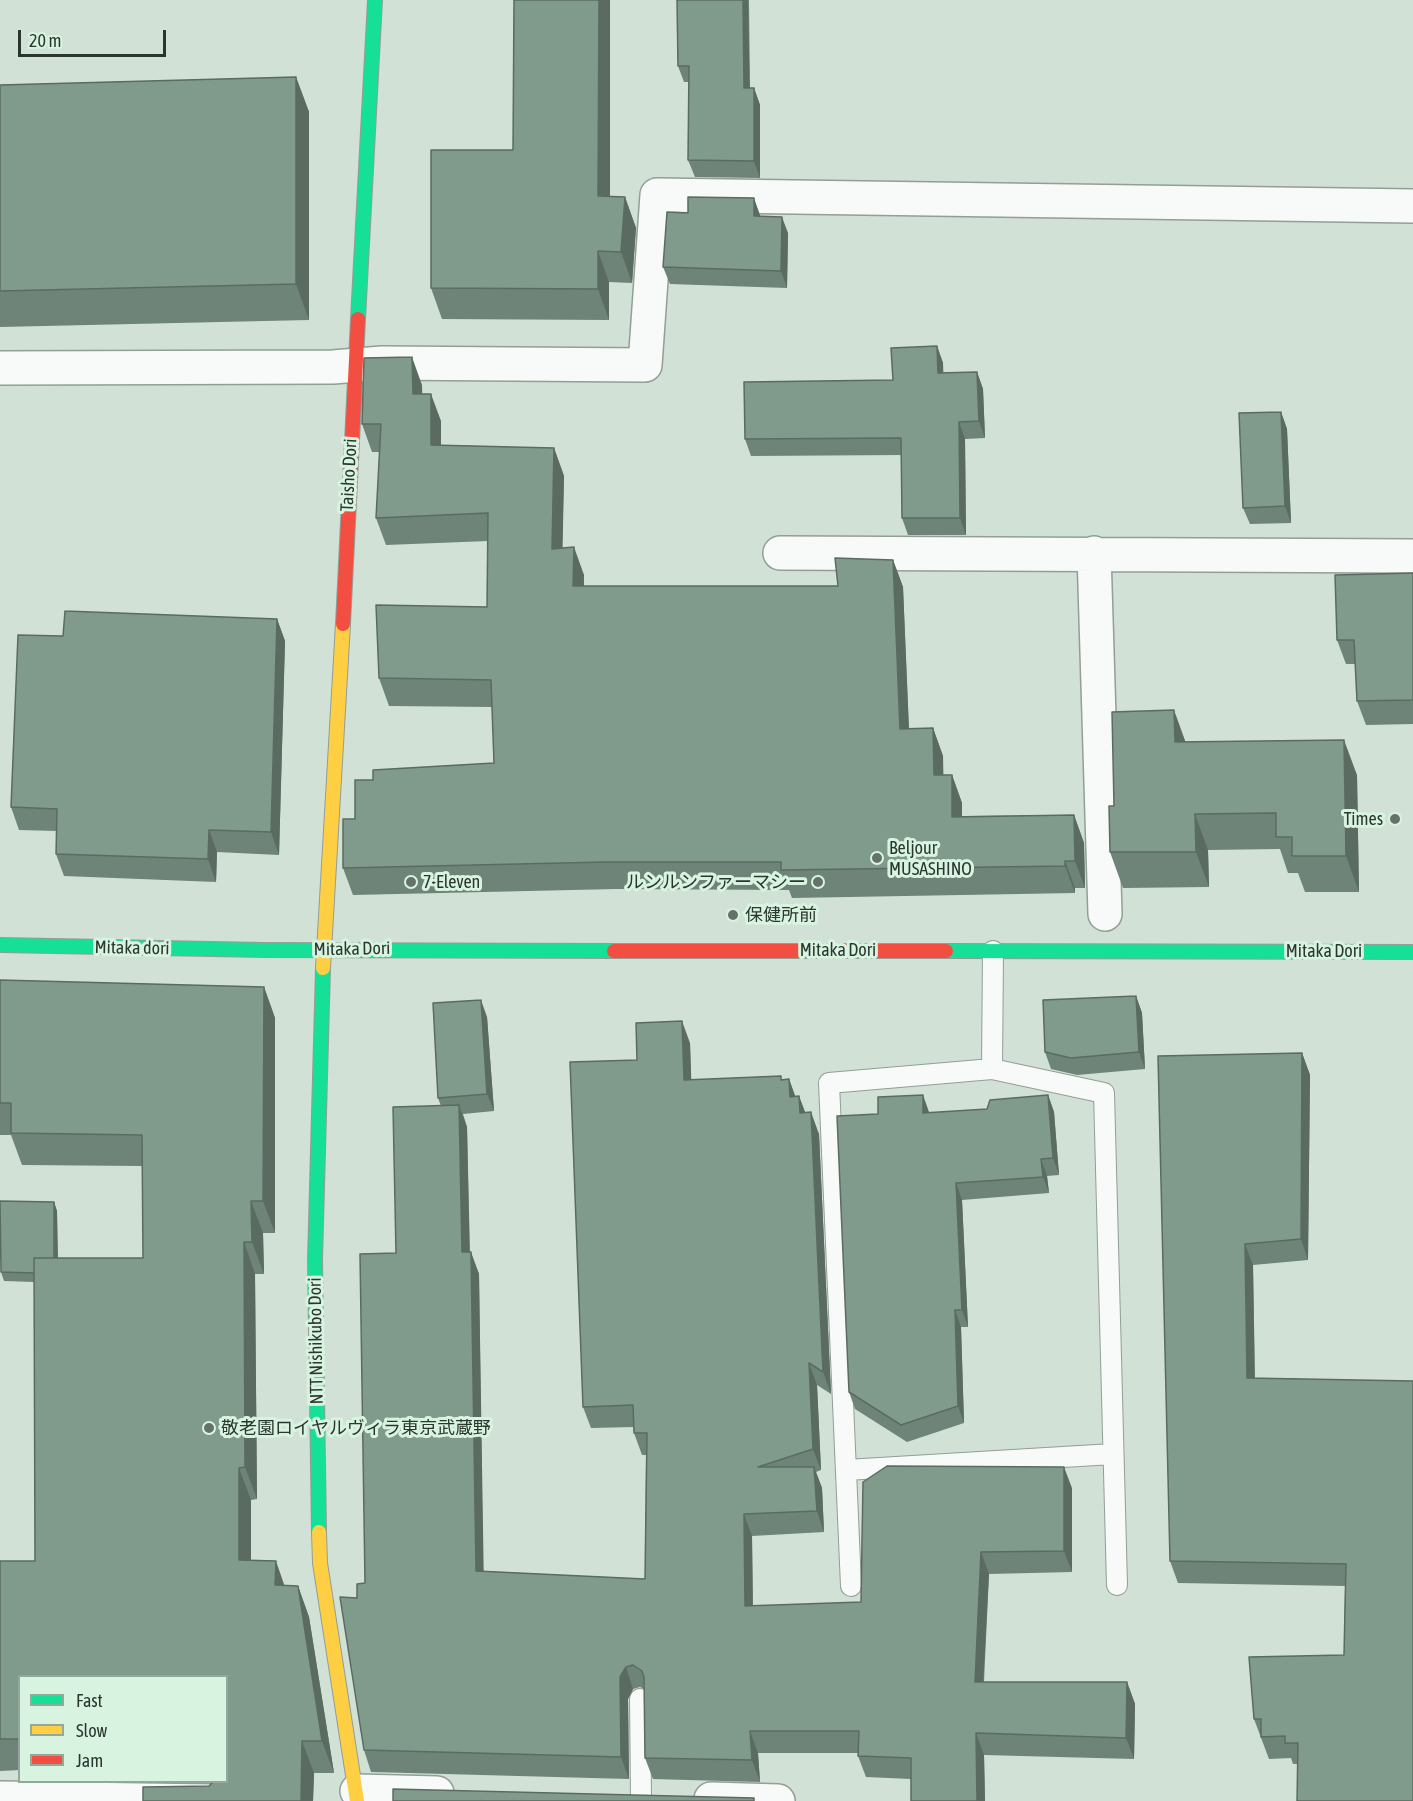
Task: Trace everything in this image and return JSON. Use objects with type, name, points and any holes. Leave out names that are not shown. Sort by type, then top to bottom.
[{"type":"street","name":"Taisho Dori","points":[[323,950],[328,908],[354,365],[375,0]]},
{"type":"street","points":[[0,368],[382,363],[645,365],[657,195],[1413,206]]},
{"type":"street","points":[[780,553],[1413,556]]},
{"type":"street","points":[[1094,553],[1105,914]]},
{"type":"street","name":"Mitaka Dori","points":[[0,945],[323,950],[1413,952]]},
{"type":"street","name":"NTT Nishikubo Dori","points":[[323,950],[315,1260],[320,1563],[357,1796]]},
{"type":"street","points":[[0,1798],[116,1791],[212,1801]]},
{"type":"street","points":[[357,1796],[464,1793]]},
{"type":"street","points":[[605,1797],[778,1801]]},
{"type":"lane","points":[[992,1069],[993,951]]},
{"type":"lane","points":[[851,1586],[829,1083],[992,1069],[1104,1093],[1116,1585]]},
{"type":"lane","points":[[846,1470],[1113,1454]]},
{"type":"lane","points":[[640,1699],[641,1798]]},
{"type":"building","points":[[514,0],[599,0],[598,196],[625,197],[621,252],[598,251],[598,289],[431,288],[431,150],[513,150]]},
{"type":"building","points":[[677,0],[743,0],[744,88],[754,88],[754,161],[688,160],[689,66],[678,66]]},
{"type":"building","points":[[296,77],[296,284],[0,291],[0,85]]},
{"type":"building","points":[[688,197],[754,198],[754,216],[782,217],[781,271],[663,267],[667,212],[688,213]]},
{"type":"building","points":[[937,346],[938,373],[977,372],[979,421],[959,422],[960,518],[902,518],[901,438],[745,439],[744,382],[893,380],[891,348]]},
{"type":"building","points":[[412,357],[413,394],[431,394],[431,445],[554,448],[552,549],[574,547],[573,586],[838,586],[835,558],[893,560],[900,729],[933,728],[934,775],[952,775],[952,817],[1074,815],[1075,861],[1065,861],[1065,866],[781,870],[781,862],[606,862],[343,868],[343,819],[355,819],[355,780],[373,780],[373,770],[494,763],[491,680],[379,678],[376,605],[487,607],[488,513],[376,518],[381,424],[362,424],[364,358]]},
{"type":"building","points":[[1281,412],[1285,506],[1243,508],[1239,413]]},
{"type":"building","points":[[1413,573],[1413,700],[1357,701],[1354,640],[1337,640],[1335,575]]},
{"type":"building","points":[[65,611],[277,619],[271,832],[209,830],[208,859],[56,854],[57,809],[11,807],[18,635],[63,636]]},
{"type":"building","points":[[1174,710],[1175,742],[1344,740],[1346,856],[1292,856],[1292,837],[1276,837],[1276,813],[1195,814],[1196,852],[1110,852],[1109,806],[1114,806],[1112,712]]},
{"type":"building","points":[[0,980],[264,987],[263,1201],[251,1201],[252,1242],[244,1242],[245,1467],[239,1468],[239,1560],[276,1561],[275,1585],[298,1586],[322,1741],[302,1741],[301,1801],[143,1801],[143,1787],[209,1786],[212,1783],[228,1783],[228,1675],[18,1675],[18,1739],[0,1739],[0,1561],[35,1561],[34,1258],[143,1258],[142,1135],[11,1133],[11,1103],[0,1103]]},
{"type":"building","points":[[1136,996],[1139,1052],[1071,1058],[1045,1052],[1043,1000]]},
{"type":"building","points":[[481,1000],[487,1094],[438,1098],[433,1003]]},
{"type":"building","points":[[682,1021],[684,1080],[781,1076],[781,1080],[789,1079],[790,1097],[799,1096],[800,1113],[811,1112],[823,1372],[809,1363],[813,1449],[758,1467],[814,1467],[817,1511],[744,1514],[745,1606],[861,1602],[863,1482],[887,1466],[1064,1467],[1064,1551],[981,1552],[975,1682],[1127,1682],[1126,1738],[976,1733],[977,1801],[911,1801],[911,1758],[858,1756],[859,1731],[750,1731],[752,1760],[645,1758],[644,1677],[642,1671],[633,1665],[626,1667],[620,1677],[621,1757],[364,1750],[340,1597],[357,1598],[357,1584],[365,1583],[360,1254],[396,1253],[393,1107],[459,1105],[462,1252],[471,1252],[476,1571],[645,1579],[647,1433],[634,1433],[633,1405],[583,1407],[570,1062],[637,1060],[636,1023]]},
{"type":"building","points":[[1302,1053],[1301,1239],[1245,1244],[1247,1378],[1413,1381],[1413,1801],[1297,1801],[1298,1743],[1285,1743],[1285,1736],[1261,1737],[1261,1719],[1254,1719],[1249,1657],[1344,1655],[1346,1564],[1170,1561],[1158,1056]]},
{"type":"building","points":[[923,1095],[923,1113],[987,1109],[990,1100],[1048,1095],[1053,1158],[1041,1159],[1043,1177],[956,1183],[962,1310],[955,1310],[958,1406],[901,1425],[849,1392],[837,1116],[878,1114],[878,1097]]},
{"type":"building","points":[[0,1201],[54,1202],[54,1258],[34,1258],[34,1273],[1,1272]]},
{"type":"building","points":[[393,1789],[754,1798],[754,1801],[393,1801]]},
{"type":"traffic: fast","points":[[358,319],[375,0]]},
{"type":"traffic: fast","points":[[0,945],[264,950],[614,951]]},
{"type":"traffic: fast","points":[[946,951],[1413,952]]},
{"type":"traffic: fast","points":[[319,1532],[315,1260],[323,968]]},
{"type":"traffic: slow","points":[[323,968],[343,624]]},
{"type":"traffic: slow","points":[[319,1532],[320,1563],[357,1801]]},
{"type":"traffic: jam","points":[[343,624],[358,319]]},
{"type":"traffic: jam","points":[[614,951],[946,951]]},
{"type":"place","name":"Times","points":[[1395,819]]},
{"type":"place","name":"Beljour MUSASHINO","points":[[877,858]]},
{"type":"place","name":"7-Eleven","points":[[411,882]]},
{"type":"place","name":"ルンルンファーマシー","points":[[818,882]]},
{"type":"place","name":"保健所前","points":[[733,915]]},
{"type":"place","name":"敬老園ロイヤルヴィラ東京武蔵野","points":[[209,1428]]}]
